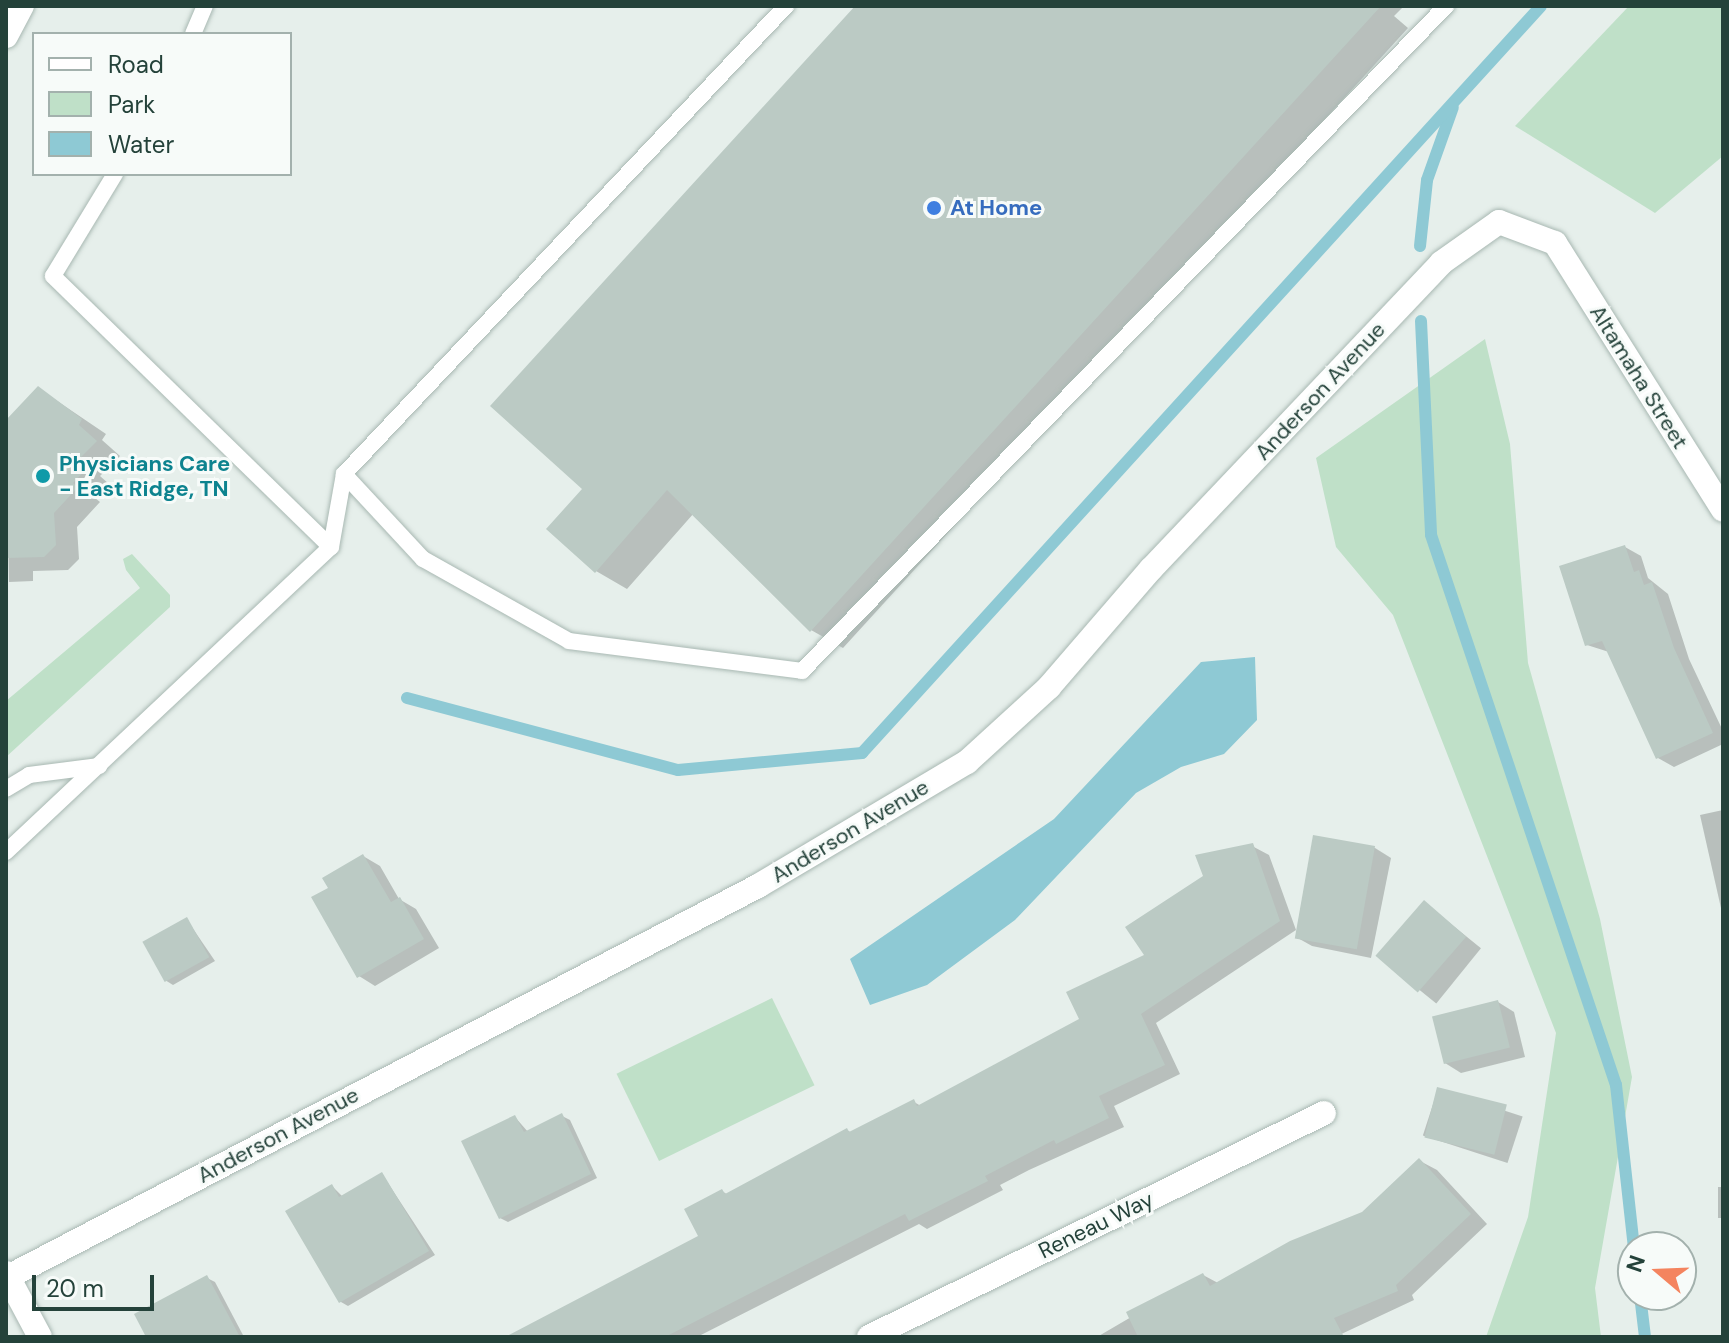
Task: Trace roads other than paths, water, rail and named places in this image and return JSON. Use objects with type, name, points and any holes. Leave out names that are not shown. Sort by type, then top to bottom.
[{"type":"street","points":[[6,36],[22,6]]},
{"type":"street","name":"Anderson Avenue","points":[[7,1276],[758,886],[967,762],[1049,687],[1151,569],[1441,263],[1499,222],[1555,243]]},
{"type":"street","name":"Altamaha Street","points":[[1555,243],[1723,510]]},
{"type":"street","name":"Reneau Way","points":[[869,1337],[1324,1113]]},
{"type":"street","points":[[7,1276],[40,1337]]},
{"type":"lane","points":[[194,32],[205,6]]},
{"type":"lane","points":[[6,852],[331,547],[344,474],[786,6]]},
{"type":"lane","points":[[344,474],[423,559],[569,641],[802,671],[1446,6]]},
{"type":"lane","points":[[114,176],[53,276],[331,547]]},
{"type":"lane","points":[[6,789],[29,775],[99,766]]},
{"type":"water","points":[[1255,657],[1257,720],[1224,754],[1181,767],[1136,793],[1015,920],[927,985],[870,1005],[850,959],[1054,819],[1201,662]]},
{"type":"waterway","points":[[407,698],[678,770],[862,753],[1541,6]]},
{"type":"waterway","points":[[1420,246],[1427,180],[1453,107]]},
{"type":"waterway","points":[[1421,321],[1431,535],[1616,1085],[1632,1231]]},
{"type":"waterway","points":[[1642,1311],[1645,1337]]},
{"type":"place","name":"At Home","points":[[934,208]]},
{"type":"place","name":"Physicians Care - East Ridge, TN","points":[[43,476]]}]
